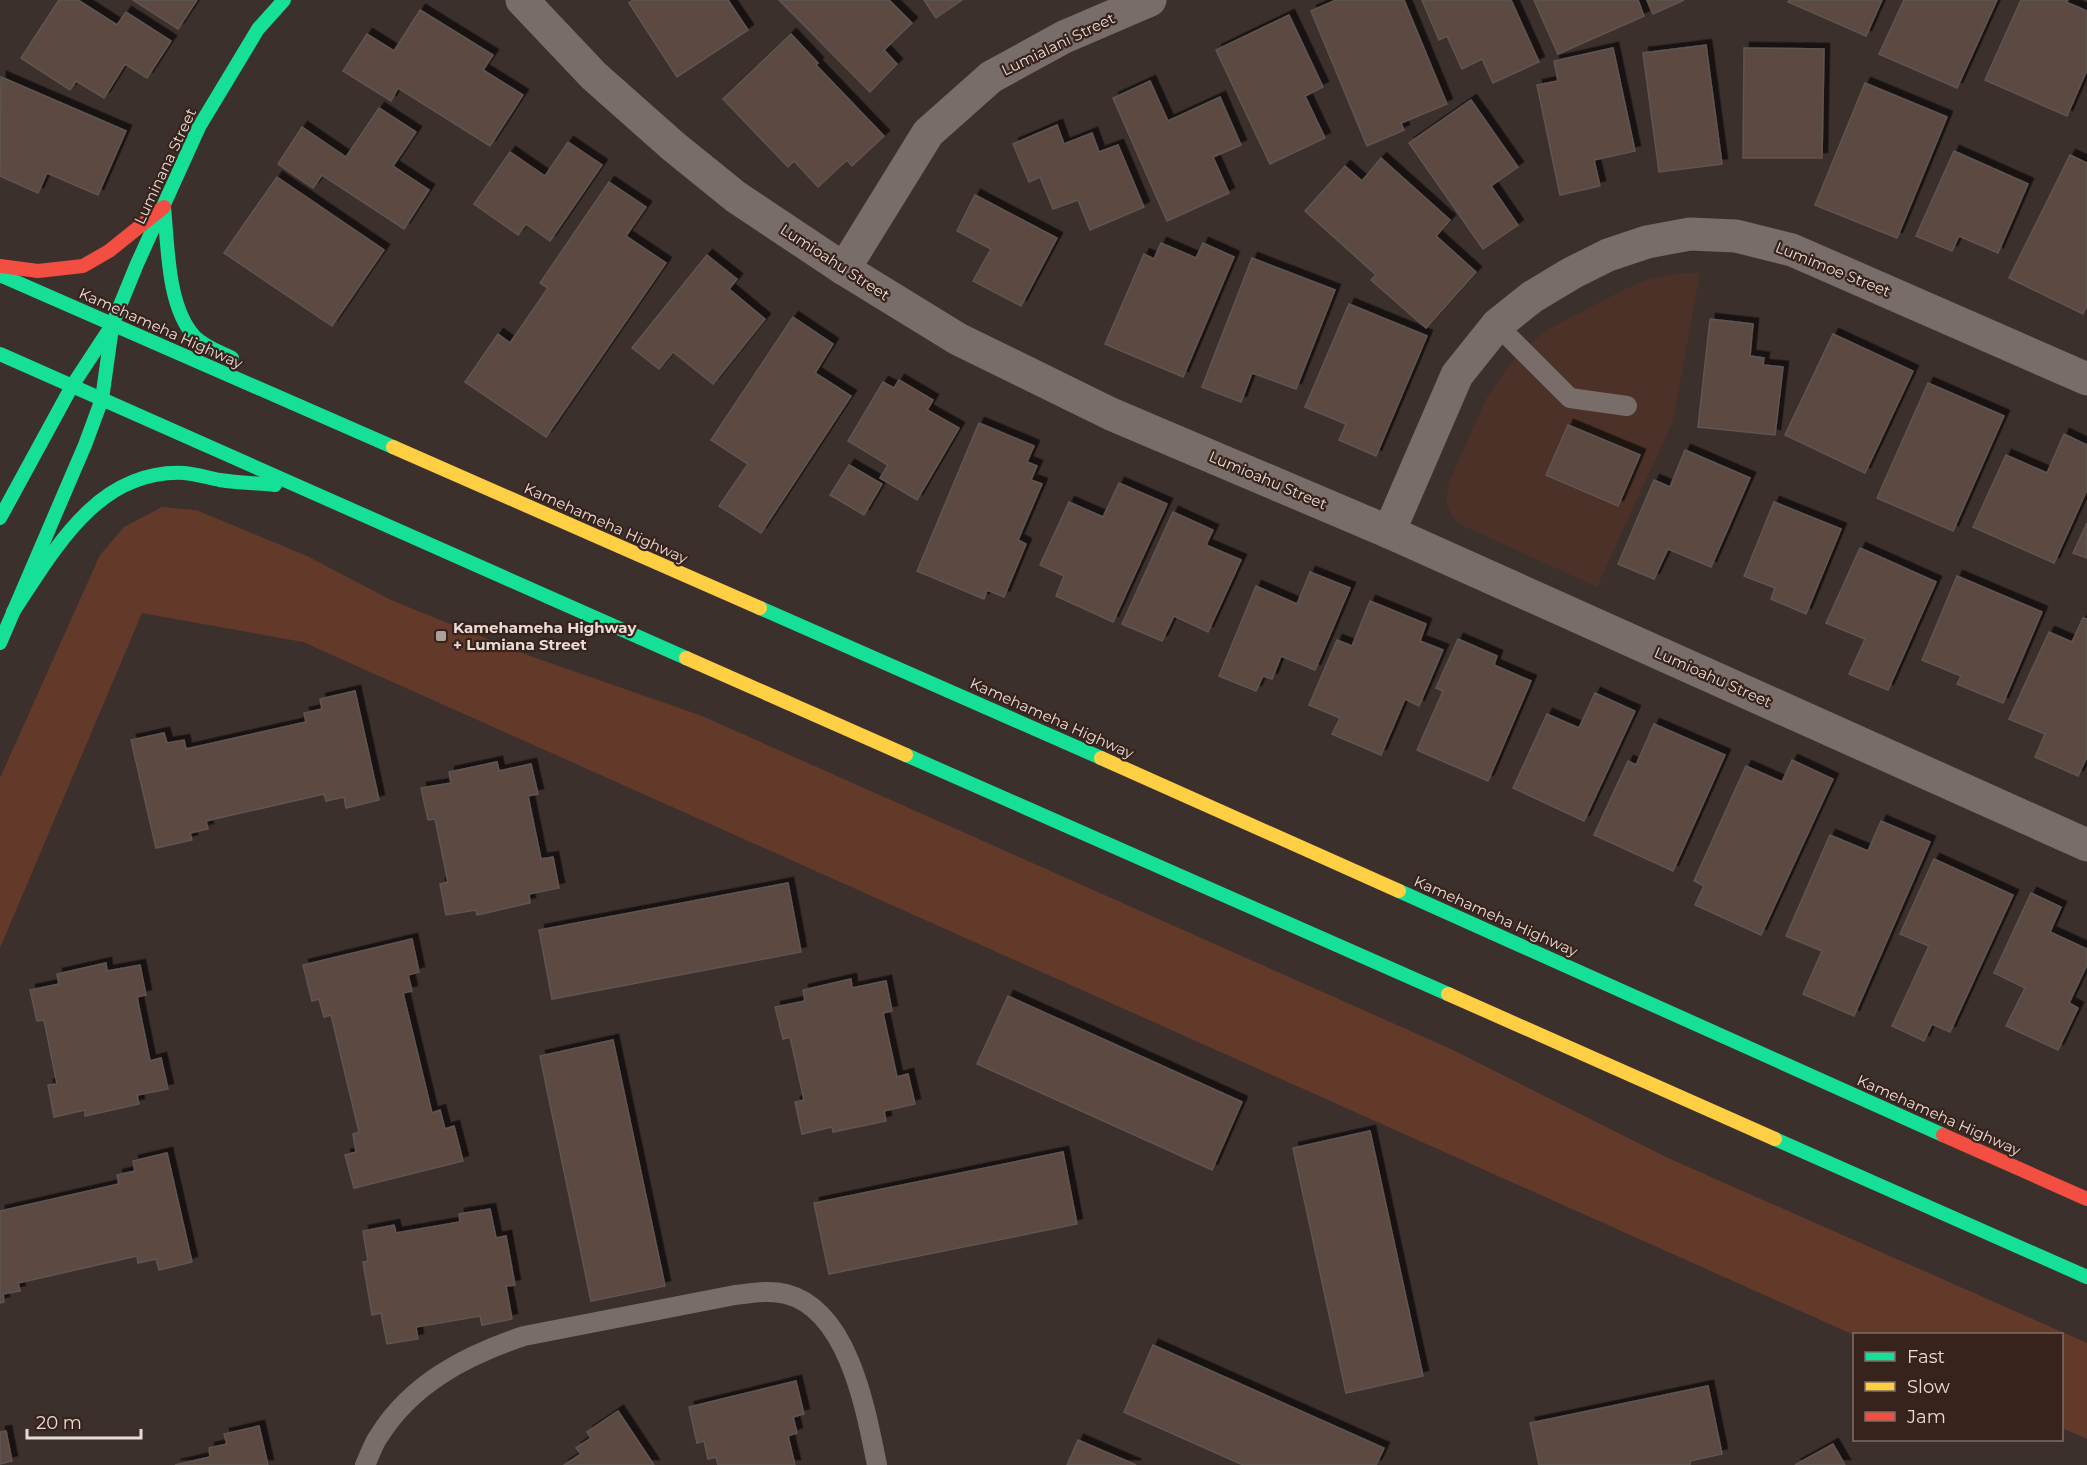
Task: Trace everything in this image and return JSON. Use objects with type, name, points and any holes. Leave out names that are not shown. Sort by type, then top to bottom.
[{"type":"main road","name":"Luminana Street","points":[[0,518],[72,386],[112,324],[199,127],[258,29],[284,0]]},
{"type":"main road","points":[[0,266],[38,271],[83,266],[109,251],[164,207]]},
{"type":"main road","points":[[164,207],[174,290],[178,309],[186,326],[197,339],[242,363]]},
{"type":"main road","name":"Kamehameha Highway","points":[[0,275],[1043,732],[2087,1199]]},
{"type":"main road","name":"Luminana Street","points":[[0,643],[85,445],[102,399],[112,324]]},
{"type":"main road","points":[[0,354],[2087,1277]]},
{"type":"main road","points":[[257,373],[304,409]]},
{"type":"main road","points":[[13,612],[75,523],[94,504],[131,480],[158,474],[184,473],[219,480],[302,487]]},
{"type":"street","name":"Lumioahu Street","points":[[522,0],[594,76],[673,146],[736,197],[844,269],[958,339],[1111,414],[1389,532],[2087,845]]},
{"type":"street","name":"Lumialani Street","points":[[844,269],[928,133],[991,77],[1064,38],[1150,0]]},
{"type":"street","name":"Lumimoe Street","points":[[1389,532],[1457,375],[1497,324],[1532,297],[1572,273],[1608,255],[1647,242],[1690,234],[1736,236],[1792,250],[2087,379]]},
{"type":"lane","points":[[1497,324],[1570,398],[1627,406]]},
{"type":"lane","points":[[365,1465],[377,1437],[388,1422],[422,1387],[445,1370],[496,1345],[524,1336],[735,1295],[770,1291],[789,1294],[812,1307],[830,1326],[842,1344],[856,1375],[877,1465]]},
{"type":"shaded area","points":[[1679,273],[1700,273],[1673,421],[1597,587],[1459,524],[1451,514],[1446,502],[1449,482],[1486,399],[1522,351],[1547,330],[1623,290],[1647,280]]},
{"type":"shaded area","points":[[162,507],[196,510],[307,556],[393,601],[530,656],[702,716],[1453,1050],[1668,1158],[2087,1343],[2087,1439],[2063,1428],[2063,1333],[1853,1335],[303,642],[142,613],[0,948],[0,778],[100,555],[124,527]]},
{"type":"building","points":[[59,0],[78,0],[117,25],[126,12],[171,41],[147,78],[125,64],[104,98],[76,81],[70,90],[21,58]]},
{"type":"building","points":[[133,0],[197,0],[178,29]]},
{"type":"building","points":[[633,0],[728,0],[748,30],[677,77],[629,3]]},
{"type":"building","points":[[779,0],[889,0],[912,23],[884,50],[897,64],[870,92]]},
{"type":"building","points":[[924,0],[962,0],[936,18]]},
{"type":"building","points":[[1336,0],[1404,0],[1447,104],[1401,123],[1404,130],[1367,146],[1311,11]]},
{"type":"building","points":[[1422,0],[1511,0],[1539,62],[1493,83],[1482,59],[1462,69],[1447,36],[1439,40]]},
{"type":"building","points":[[1534,0],[1638,0],[1644,16],[1558,54]]},
{"type":"building","points":[[1647,0],[1684,0],[1653,14]]},
{"type":"building","points":[[1789,0],[1882,0],[1866,36],[1788,2]]},
{"type":"building","points":[[1904,0],[1997,0],[1957,88],[1879,54]]},
{"type":"building","points":[[2021,0],[2068,0],[2066,2],[2087,11],[2087,70],[2067,116],[1985,80]]},
{"type":"building","points":[[420,10],[493,55],[483,70],[523,95],[490,146],[398,88],[391,101],[343,71],[367,34],[394,51]]},
{"type":"building","points":[[1289,15],[1323,87],[1305,96],[1325,138],[1270,164],[1216,50]]},
{"type":"building","points":[[791,34],[818,63],[816,65],[884,136],[852,166],[847,160],[818,187],[794,161],[788,167],[723,99]]},
{"type":"building","points":[[1706,45],[1722,164],[1659,172],[1643,53]]},
{"type":"building","points":[[1613,48],[1635,151],[1594,160],[1600,186],[1560,195],[1537,85],[1558,81],[1554,61]]},
{"type":"building","points":[[1744,48],[1824,49],[1822,158],[1743,158]]},
{"type":"building","points":[[1,77],[126,131],[98,195],[47,173],[38,193],[0,176]]},
{"type":"building","points":[[1150,81],[1168,121],[1220,97],[1241,145],[1213,157],[1229,193],[1167,221],[1113,98]]},
{"type":"building","points":[[1865,83],[1947,117],[1897,238],[1815,205]]},
{"type":"building","points":[[1471,100],[1518,167],[1491,186],[1518,225],[1483,249],[1409,143]]},
{"type":"building","points":[[379,108],[416,132],[393,166],[429,190],[404,229],[322,175],[313,188],[278,164],[302,127],[346,157]]},
{"type":"building","points":[[1057,125],[1064,144],[1092,133],[1099,152],[1118,145],[1144,207],[1090,230],[1078,200],[1053,209],[1040,177],[1029,182],[1013,144]]},
{"type":"building","points":[[568,142],[602,165],[550,241],[526,224],[518,235],[474,204],[510,152],[545,176]]},
{"type":"building","points":[[1954,151],[2028,184],[1998,253],[1959,236],[1952,251],[1916,236]]},
{"type":"building","points":[[2070,155],[2087,163],[2087,305],[2083,314],[2009,278]]},
{"type":"building","points":[[1381,158],[1450,220],[1436,236],[1476,272],[1426,328],[1371,280],[1376,275],[1305,211],[1345,166],[1362,181]]},
{"type":"building","points":[[277,177],[384,250],[332,326],[224,253]]},
{"type":"building","points":[[609,182],[646,207],[626,236],[666,263],[546,437],[465,382],[498,334],[510,343],[548,288],[540,283]]},
{"type":"building","points":[[975,195],[1057,238],[1021,306],[973,281],[991,249],[957,231]]},
{"type":"building","points":[[1161,243],[1196,258],[1203,243],[1234,257],[1183,377],[1105,344],[1144,254],[1154,259]]},
{"type":"building","points":[[707,255],[737,279],[729,289],[765,319],[713,384],[673,352],[659,369],[632,348]]},
{"type":"building","points":[[1252,258],[1335,290],[1296,389],[1252,373],[1241,402],[1202,387]]},
{"type":"building","points":[[1349,304],[1427,336],[1376,456],[1339,440],[1346,424],[1305,407]]},
{"type":"building","points":[[793,317],[833,344],[815,373],[851,396],[761,533],[719,506],[748,464],[711,440]]},
{"type":"building","points":[[1710,319],[1753,324],[1750,356],[1764,358],[1763,365],[1783,367],[1775,435],[1698,427]]},
{"type":"building","points":[[1833,334],[1913,371],[1865,473],[1785,435]]},
{"type":"building","points":[[899,380],[933,400],[927,410],[959,428],[917,500],[880,478],[888,465],[848,441],[883,382],[894,388]]},
{"type":"building","points":[[1928,383],[2004,416],[1953,531],[1877,498]]},
{"type":"building","points":[[979,423],[1034,446],[1027,462],[1037,466],[1031,480],[1042,484],[1018,540],[1026,544],[1004,597],[987,590],[984,599],[917,571]]},
{"type":"building","points":[[1568,425],[1640,455],[1618,506],[1546,475]]},
{"type":"building","points":[[2064,434],[2087,445],[2087,490],[2054,563],[1973,527],[2006,455],[2047,473]]},
{"type":"building","points":[[1685,450],[1750,478],[1711,567],[1668,549],[1654,579],[1618,564],[1654,480],[1670,487]]},
{"type":"building","points":[[849,465],[882,484],[864,515],[830,495]]},
{"type":"building","points":[[1119,483],[1167,504],[1113,622],[1056,596],[1064,576],[1040,565],[1069,502],[1103,517]]},
{"type":"building","points":[[1774,502],[1841,529],[1806,614],[1771,599],[1775,588],[1744,576]]},
{"type":"building","points":[[1173,512],[1213,530],[1206,545],[1241,560],[1208,632],[1174,616],[1162,641],[1122,624]]},
{"type":"building","points":[[2087,523],[2087,558],[2073,553]]},
{"type":"building","points":[[1860,548],[1936,582],[1888,690],[1849,674],[1865,639],[1826,623]]},
{"type":"building","points":[[1310,572],[1350,588],[1315,670],[1281,656],[1272,679],[1263,676],[1256,691],[1219,676],[1256,586],[1297,604]]},
{"type":"building","points":[[1957,576],[2042,612],[2003,703],[1957,684],[1961,676],[1922,660]]},
{"type":"building","points":[[1370,601],[1426,624],[1420,641],[1443,650],[1419,706],[1405,699],[1381,755],[1332,734],[1340,718],[1309,705],[1337,640],[1352,646]]},
{"type":"building","points":[[2083,618],[2087,619],[2087,757],[2078,776],[2035,757],[2045,734],[2009,719],[2049,632],[2072,642]]},
{"type":"building","points":[[1458,639],[1497,656],[1494,665],[1531,681],[1488,781],[1417,750],[1443,691],[1436,688]]},
{"type":"building","points":[[355,691],[379,800],[346,808],[344,797],[326,801],[324,794],[206,821],[208,829],[190,833],[192,840],[156,848],[131,740],[164,733],[167,743],[184,740],[186,749],[306,722],[304,713],[322,709],[320,699]]},
{"type":"building","points":[[1595,693],[1635,711],[1584,821],[1513,788],[1547,714],[1579,728]]},
{"type":"building","points":[[1654,724],[1725,755],[1673,871],[1594,835],[1628,761],[1636,765]]},
{"type":"building","points":[[1792,760],[1833,779],[1761,935],[1695,905],[1704,886],[1694,881],[1746,766],[1782,782]]},
{"type":"building","points":[[497,762],[499,771],[531,764],[538,794],[528,796],[541,859],[553,857],[559,888],[529,894],[530,903],[477,915],[476,910],[446,915],[440,884],[448,882],[435,819],[428,820],[421,788],[451,783],[449,772]]},
{"type":"building","points":[[1881,821],[1930,842],[1854,1016],[1803,994],[1822,951],[1786,936],[1830,835],[1868,851]]},
{"type":"building","points":[[1934,859],[2013,895],[1950,1032],[1932,1024],[1924,1041],[1892,1026],[1929,946],[1900,934]]},
{"type":"building","points":[[788,883],[801,952],[552,999],[539,930]]},
{"type":"building","points":[[2031,893],[2061,907],[2050,932],[2087,949],[2087,965],[2069,1003],[2078,1008],[2058,1050],[2006,1026],[2025,988],[1994,973]]},
{"type":"building","points":[[412,939],[419,972],[408,975],[412,991],[403,993],[432,1113],[440,1110],[445,1129],[454,1126],[463,1161],[354,1188],[345,1155],[356,1152],[353,1134],[359,1132],[331,1015],[324,1017],[319,999],[312,1001],[303,965]]},
{"type":"building","points":[[106,963],[107,971],[140,965],[146,995],[137,997],[150,1061],[161,1058],[168,1089],[137,1095],[139,1104],[85,1116],[85,1110],[54,1117],[48,1085],[57,1084],[44,1020],[37,1021],[30,990],[59,984],[57,974]]},
{"type":"building","points":[[851,979],[852,988],[886,981],[892,1011],[883,1013],[897,1077],[908,1074],[915,1104],[884,1111],[886,1121],[833,1132],[832,1127],[802,1134],[795,1102],[804,1100],[790,1037],[783,1039],[775,1007],[805,1001],[803,990]]},
{"type":"building","points":[[1008,996],[1242,1102],[1212,1170],[977,1064]]},
{"type":"building","points":[[613,1040],[665,1286],[591,1301],[540,1056]]},
{"type":"building","points":[[1370,1131],[1423,1376],[1346,1393],[1293,1148]]},
{"type":"building","points":[[1063,1152],[1077,1224],[829,1274],[814,1203]]},
{"type":"building","points":[[167,1153],[192,1262],[159,1270],[156,1259],[138,1263],[137,1256],[18,1283],[20,1291],[3,1294],[4,1302],[0,1303],[0,1211],[119,1184],[117,1175],[135,1171],[133,1161]]},
{"type":"building","points":[[490,1209],[496,1238],[506,1236],[515,1285],[506,1286],[512,1319],[482,1325],[480,1316],[416,1327],[418,1339],[387,1344],[381,1313],[372,1315],[363,1262],[368,1261],[363,1231],[394,1225],[396,1233],[460,1222],[459,1214]]},
{"type":"building","points":[[1153,1345],[1384,1448],[1376,1465],[1243,1465],[1124,1412]]},
{"type":"building","points":[[796,1381],[804,1414],[793,1417],[797,1433],[788,1436],[795,1465],[718,1465],[716,1457],[708,1459],[704,1441],[697,1443],[689,1407]]},
{"type":"building","points":[[1708,1386],[1722,1454],[1690,1461],[1690,1465],[1539,1465],[1530,1423]]},
{"type":"building","points":[[618,1411],[654,1465],[564,1465],[581,1454],[576,1448],[591,1438],[587,1432]]},
{"type":"building","points":[[259,1426],[268,1465],[175,1465],[210,1457],[209,1448],[227,1444],[224,1434]]},
{"type":"building","points":[[6,1431],[12,1461],[0,1464],[0,1432]]},
{"type":"building","points":[[1078,1440],[1136,1465],[1067,1465]]},
{"type":"building","points":[[1833,1444],[1845,1465],[1795,1465]]},
{"type":"traffic: fast","points":[[0,518],[72,386],[112,325],[199,127],[258,29],[284,0]]},
{"type":"traffic: fast","points":[[164,207],[170,275],[179,310],[199,341],[232,358]]},
{"type":"traffic: fast","points":[[0,275],[393,447]]},
{"type":"traffic: fast","points":[[0,643],[85,445],[102,399],[111,335]]},
{"type":"traffic: fast","points":[[0,354],[686,658]]},
{"type":"traffic: fast","points":[[13,612],[45,563],[82,517],[103,499],[127,484],[154,475],[184,473],[227,481],[275,485]]},
{"type":"traffic: fast","points":[[760,608],[1101,758]]},
{"type":"traffic: fast","points":[[906,755],[1448,994]]},
{"type":"traffic: fast","points":[[1399,891],[1943,1135]]},
{"type":"traffic: fast","points":[[1775,1139],[2087,1277]]},
{"type":"traffic: slow","points":[[393,447],[760,608]]},
{"type":"traffic: slow","points":[[686,658],[906,755]]},
{"type":"traffic: slow","points":[[1101,758],[1399,891]]},
{"type":"traffic: slow","points":[[1448,994],[1775,1139]]},
{"type":"traffic: jam","points":[[0,266],[38,271],[83,266],[109,251],[164,207]]},
{"type":"traffic: jam","points":[[1943,1135],[2087,1199]]},
{"type":"place","name":"Kamehameha Highway + Lumiana Street","points":[[441,636]]}]
